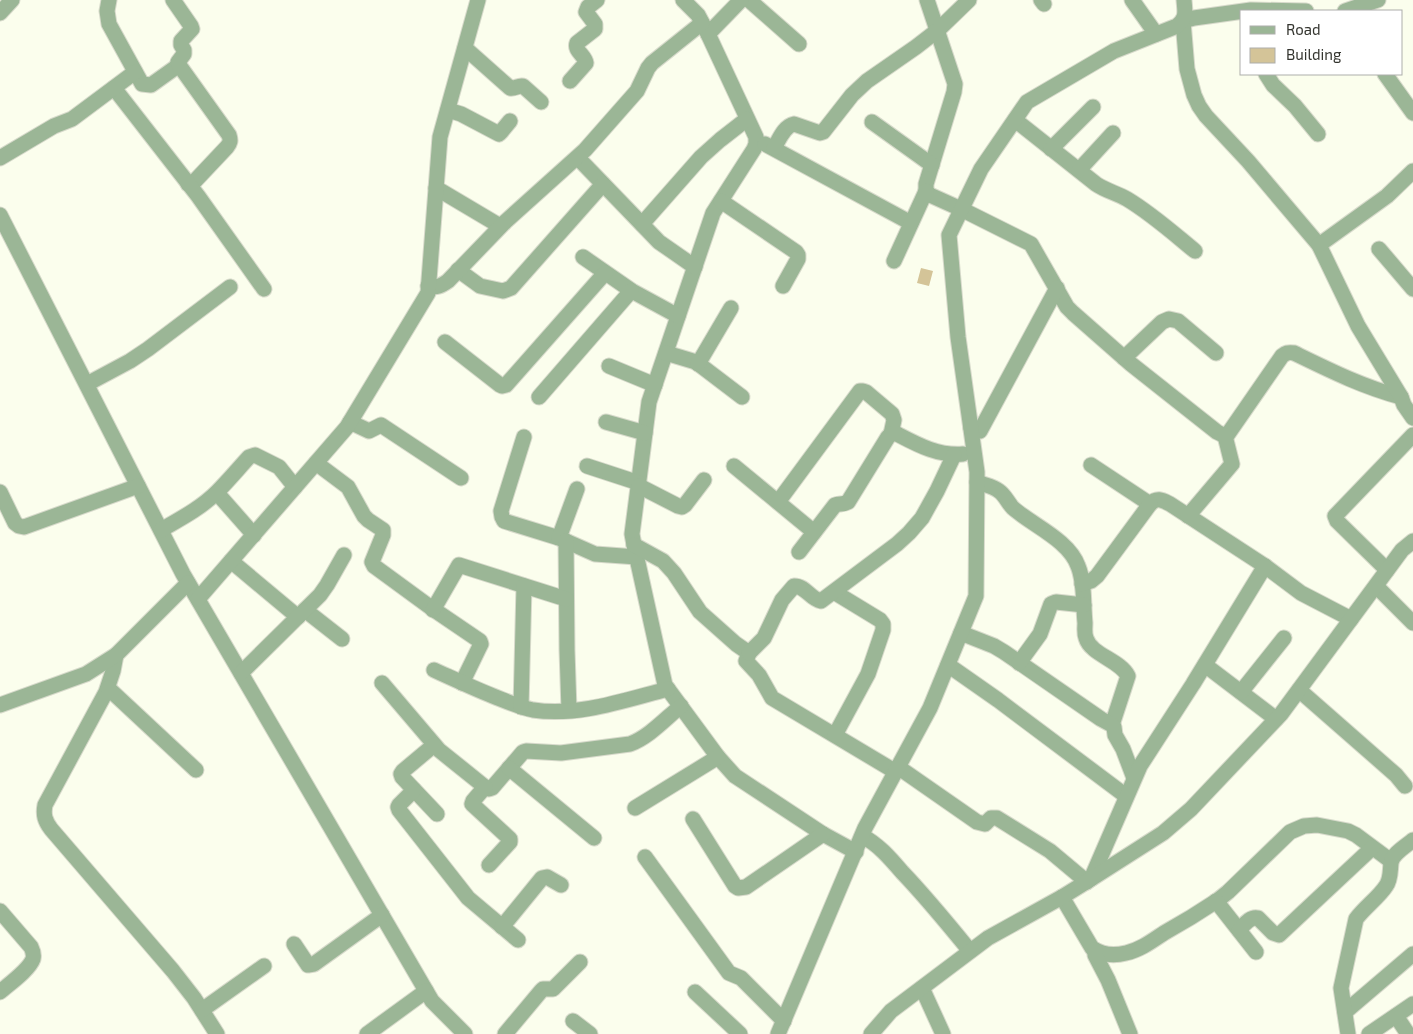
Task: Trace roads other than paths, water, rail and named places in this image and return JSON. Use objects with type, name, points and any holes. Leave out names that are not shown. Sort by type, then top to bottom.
[{"type":"street","points":[[0,13],[12,0]]},
{"type":"street","points":[[109,0],[107,11],[109,24],[142,84],[151,86],[179,65],[180,59],[184,54],[181,41],[192,29],[173,0]]},
{"type":"street","points":[[198,599],[350,422],[428,293],[440,137],[478,0]]},
{"type":"street","points":[[570,81],[586,63],[576,46],[577,43],[595,29],[595,24],[586,12],[588,6],[597,0]]},
{"type":"street","points":[[683,0],[698,15],[705,28],[756,137],[756,142],[754,149],[711,219],[649,402],[632,534],[665,685],[718,757],[740,780],[823,834],[856,852]]},
{"type":"street","points":[[428,286],[441,286],[500,226],[578,158],[636,92],[648,68],[657,58],[705,28],[741,0]]},
{"type":"street","points":[[749,0],[799,44]]},
{"type":"street","points":[[894,261],[926,191],[926,184],[954,92],[955,84],[927,0]]},
{"type":"street","points":[[774,148],[786,128],[790,125],[794,124],[820,133],[823,132],[852,95],[866,81],[938,30],[969,0]]},
{"type":"street","points":[[1132,0],[1156,34]]},
{"type":"street","points":[[645,858],[729,973],[740,978],[781,1028],[862,836],[930,708],[976,596],[978,472],[958,337],[949,235],[981,169],[1027,102],[1114,51],[1177,26],[1185,16],[1184,0]]},
{"type":"street","points":[[1348,10],[1378,0]]},
{"type":"street","points":[[1182,21],[1240,13]]},
{"type":"street","points":[[1182,21],[1187,69],[1199,106],[1319,245],[1358,326],[1413,418]]},
{"type":"street","points":[[465,48],[510,88],[523,86],[541,102]]},
{"type":"street","points":[[179,65],[229,135],[230,140],[227,148],[194,182],[188,184]]},
{"type":"street","points":[[0,158],[54,126],[72,119],[135,72]]},
{"type":"street","points":[[1267,75],[1273,85],[1295,106],[1318,134]]},
{"type":"street","points":[[1386,75],[1413,114]]},
{"type":"street","points":[[114,88],[188,184],[264,289]]},
{"type":"street","points":[[1051,149],[1094,107]]},
{"type":"street","points":[[448,110],[461,114],[499,134],[510,121]]},
{"type":"street","points":[[642,224],[701,157],[747,119]]},
{"type":"street","points":[[1015,120],[1102,188],[1126,198],[1143,209],[1195,251]]},
{"type":"street","points":[[872,122],[932,165]]},
{"type":"street","points":[[1079,170],[1113,133]]},
{"type":"street","points":[[756,142],[774,148],[911,224]]},
{"type":"street","points":[[578,158],[664,246],[695,267]]},
{"type":"street","points":[[1319,245],[1387,196],[1413,171]]},
{"type":"street","points":[[458,270],[480,286],[503,290],[511,288],[603,184]]},
{"type":"street","points":[[436,188],[500,226]]},
{"type":"street","points":[[926,191],[930,195],[1031,244],[1064,302],[1073,313],[1124,358],[1217,432],[1225,436],[1232,464],[1188,516]]},
{"type":"street","points":[[721,201],[796,252],[798,259],[783,286]]},
{"type":"street","points":[[0,215],[188,583],[426,991],[432,1000],[465,1034]]},
{"type":"street","points":[[1378,249],[1413,289]]},
{"type":"street","points":[[583,257],[630,290],[678,316]]},
{"type":"street","points":[[445,342],[502,386],[506,385],[605,273]]},
{"type":"street","points":[[87,384],[148,349],[230,287]]},
{"type":"street","points":[[971,428],[980,431],[1057,288]]},
{"type":"street","points":[[539,398],[630,290]]},
{"type":"street","points":[[698,364],[731,308]]},
{"type":"street","points":[[1124,358],[1162,322],[1169,320],[1178,321],[1216,353]]},
{"type":"street","points":[[1225,436],[1282,356],[1289,352],[1364,386],[1401,397]]},
{"type":"street","points":[[666,353],[691,360],[698,364],[742,397]]},
{"type":"street","points":[[609,366],[655,385]]},
{"type":"street","points":[[778,502],[860,391],[866,392],[892,414],[894,420],[891,434],[848,502],[835,505],[799,552]]},
{"type":"street","points":[[350,422],[369,431],[380,425],[384,427],[461,478]]},
{"type":"street","points":[[606,422],[645,433]]},
{"type":"street","points":[[891,434],[896,434],[930,450],[954,455],[975,453]]},
{"type":"street","points":[[1388,570],[1336,522],[1334,516],[1413,435]]},
{"type":"street","points":[[524,437],[501,511],[504,520],[563,540],[595,554],[636,551],[663,561],[674,572],[700,612],[749,653]]},
{"type":"street","points":[[161,530],[217,493],[252,455],[256,455],[279,467],[295,487]]},
{"type":"street","points":[[954,455],[922,518],[909,533],[834,592],[821,600],[818,600],[801,587],[794,586],[782,600],[764,638],[749,653],[746,660],[759,675],[772,698],[897,769],[977,822],[984,824],[991,818],[997,818],[1050,851],[1089,880]]},
{"type":"street","points":[[316,463],[348,487],[364,516],[383,530],[383,535],[372,562],[374,566],[433,610],[480,641],[481,644],[462,683]]},
{"type":"street","points":[[587,466],[639,484],[682,507],[704,480]]},
{"type":"street","points":[[734,466],[814,532]]},
{"type":"street","points":[[1091,466],[1150,504]]},
{"type":"street","points":[[977,482],[1001,492],[1012,507],[1044,529],[1073,556],[1078,565],[1082,584],[1088,642],[1092,647],[1123,669],[1128,676],[1112,725]]},
{"type":"street","points":[[0,492],[6,518],[24,527],[138,486]]},
{"type":"street","points":[[569,710],[563,540],[577,489]]},
{"type":"street","points":[[217,493],[254,535]]},
{"type":"street","points":[[1082,584],[1091,581],[1097,576],[1150,504],[1154,500],[1162,500],[1265,566],[1301,593],[1351,619]]},
{"type":"street","points":[[871,1034],[891,1012],[988,938],[1089,880],[1163,833],[1192,809],[1276,719],[1402,550],[1413,540]]},
{"type":"street","points":[[241,673],[320,595],[344,555]]},
{"type":"street","points":[[231,561],[302,614],[342,639]]},
{"type":"street","points":[[433,610],[459,565],[566,599]]},
{"type":"street","points":[[1089,880],[1140,766],[1205,665],[1265,566]]},
{"type":"street","points":[[0,705],[86,674],[116,654],[188,583]]},
{"type":"street","points":[[521,707],[524,586]]},
{"type":"street","points":[[1376,586],[1413,623]]},
{"type":"street","points":[[834,592],[884,624],[884,630],[868,674],[835,735]]},
{"type":"street","points":[[1019,663],[1036,641],[1052,602],[1084,605]]},
{"type":"street","points":[[961,633],[994,646],[1112,725],[1134,778]]},
{"type":"street","points":[[1241,692],[1284,638]]},
{"type":"street","points":[[116,654],[108,688],[46,805],[44,812],[45,820],[173,971],[217,1034]]},
{"type":"street","points":[[1205,665],[1276,719]]},
{"type":"street","points":[[948,666],[998,700],[1126,796]]},
{"type":"street","points":[[434,670],[521,707],[547,711],[610,704],[668,688]]},
{"type":"street","points":[[382,683],[434,746],[488,789],[492,788],[523,752],[561,752],[637,742],[681,706]]},
{"type":"street","points":[[108,688],[196,770]]},
{"type":"street","points":[[1299,690],[1383,763],[1405,786]]},
{"type":"street","points":[[434,746],[401,774],[402,778],[437,814]]},
{"type":"street","points":[[635,808],[718,757]]},
{"type":"street","points":[[509,768],[594,838]]},
{"type":"street","points":[[484,787],[472,804],[510,839],[510,842],[489,865]]},
{"type":"street","points":[[414,790],[399,804],[399,810],[468,898],[518,940]]},
{"type":"street","points":[[693,819],[735,886],[742,888],[823,834]]},
{"type":"street","points":[[1062,897],[1092,948],[1106,954],[1116,955],[1141,947],[1216,901],[1228,892],[1278,842],[1296,828],[1317,825],[1348,831],[1391,861]]},
{"type":"street","points":[[862,836],[870,840],[886,855],[924,895],[970,951]]},
{"type":"street","points":[[1348,1034],[1341,988],[1356,919],[1387,886],[1391,873],[1391,861],[1413,840]]},
{"type":"street","points":[[1239,930],[1255,917],[1273,933],[1279,935],[1372,848]]},
{"type":"street","points":[[502,927],[542,878],[548,877],[561,885]]},
{"type":"street","points":[[1216,901],[1256,952]]},
{"type":"street","points":[[0,911],[34,953],[33,960],[28,967],[0,992]]},
{"type":"street","points":[[294,944],[308,965],[314,964],[382,915]]},
{"type":"street","points":[[1095,950],[1095,955],[1108,980],[1130,1034]]},
{"type":"street","points":[[1345,1012],[1413,954]]},
{"type":"street","points":[[505,1034],[540,991],[543,989],[553,989],[580,962]]},
{"type":"street","points":[[202,1010],[264,966]]},
{"type":"street","points":[[922,988],[943,1034]]},
{"type":"street","points":[[367,1034],[426,991]]},
{"type":"street","points":[[695,992],[740,1034]]},
{"type":"street","points":[[1369,1034],[1413,1004]]},
{"type":"street","points":[[1396,1016],[1408,1034]]},
{"type":"street","points":[[573,1021],[590,1034]]}]
